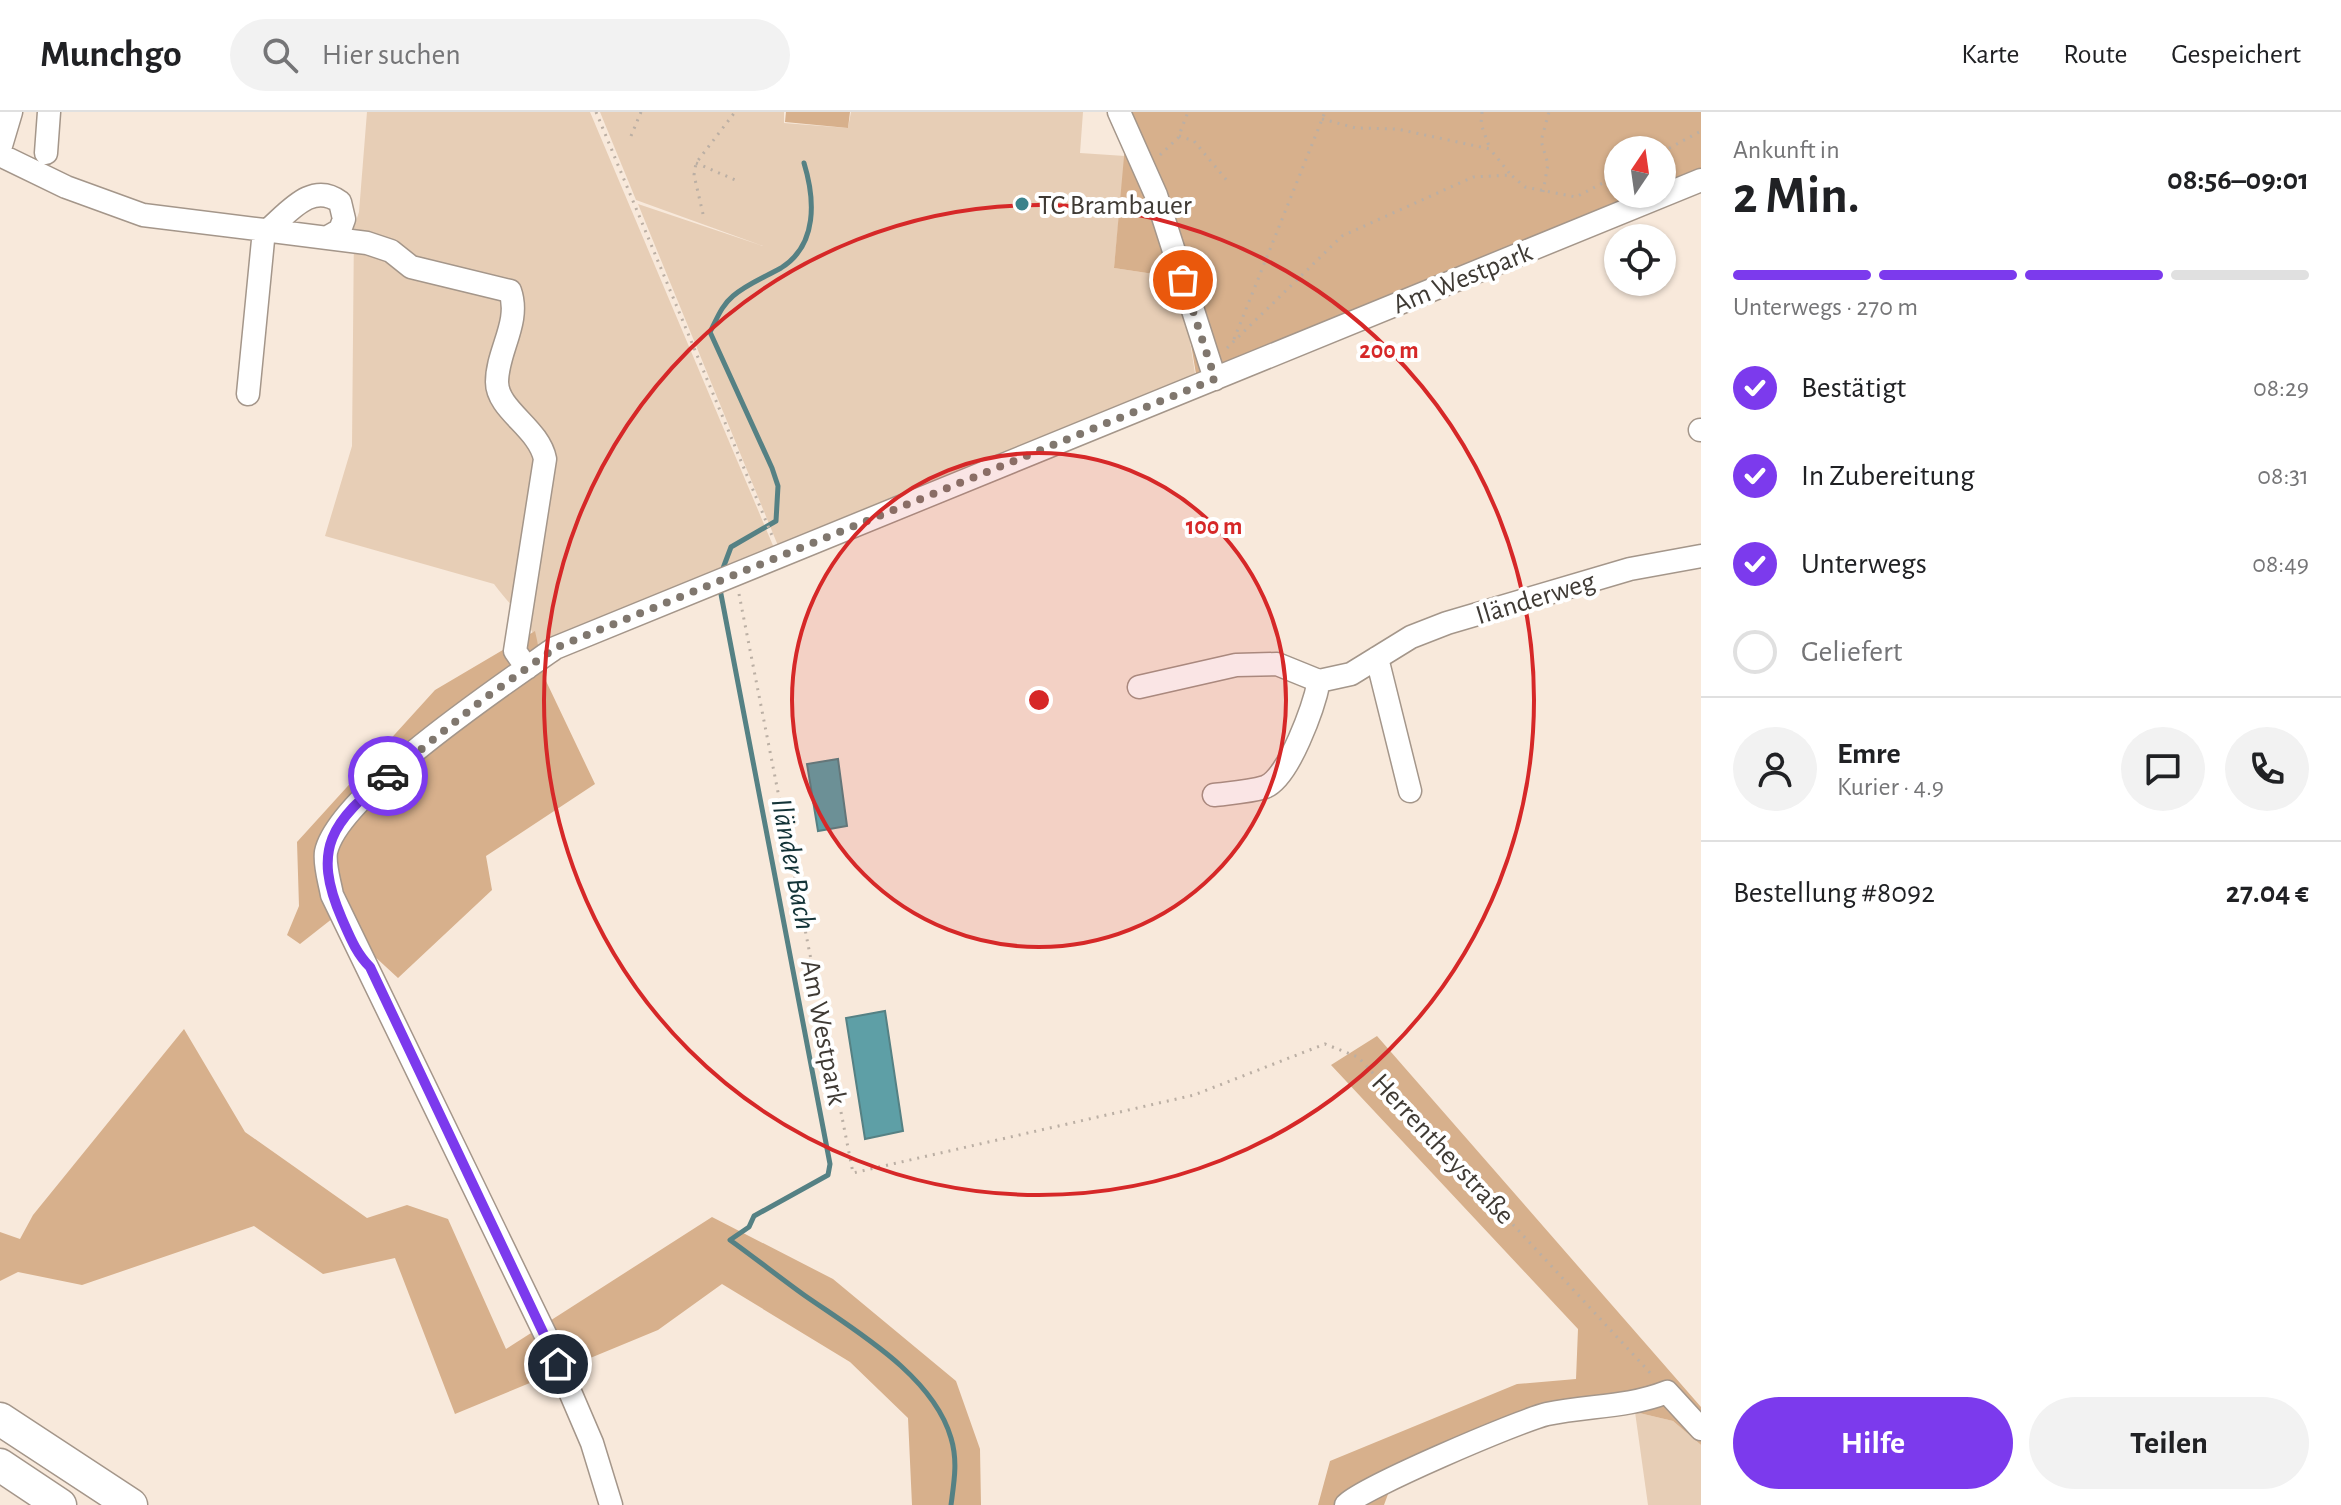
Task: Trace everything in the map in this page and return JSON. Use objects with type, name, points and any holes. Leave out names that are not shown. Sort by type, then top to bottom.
[{"type":"highway","points":[[0,1419],[131,1505]]},
{"type":"highway","points":[[0,1465],[60,1505]]},
{"type":"street","points":[[0,149],[11,112]]},
{"type":"street","points":[[46,153],[49,112]]},
{"type":"street","points":[[1119,112],[1143,165],[1213,372]]},
{"type":"street","points":[[0,155],[66,187],[143,215],[367,243],[391,251],[411,267],[510,291],[515,304],[497,381],[500,396],[542,442],[545,459],[515,651],[527,668]]},
{"type":"street","name":"Am Westpark","points":[[611,1505],[592,1443],[547,1338],[370,967],[353,943],[332,895],[325,854],[337,826],[378,785],[555,648],[734,577],[1213,372],[1701,180]]},
{"type":"street","points":[[248,394],[266,230],[313,194],[330,194],[340,202],[344,219],[340,230],[326,238]]},
{"type":"street","name":"Iländerweg","points":[[1319,681],[1351,674],[1411,637],[1447,623],[1630,569],[1701,556]]},
{"type":"street","points":[[1377,658],[1410,791]]},
{"type":"street","points":[[1139,687],[1236,665],[1277,664],[1319,681],[1313,709],[1277,778],[1267,786],[1214,795]]},
{"type":"street","points":[[1346,1505],[1467,1444],[1546,1414],[1636,1404],[1667,1392],[1701,1429]]},
{"type":"path","points":[[596,112],[768,527]]},
{"type":"path","points":[[631,136],[641,112]]},
{"type":"path","points":[[703,214],[694,175],[696,163],[735,112]]},
{"type":"path","points":[[1143,165],[1168,151],[1179,136],[1188,112]]},
{"type":"path","points":[[1233,342],[1325,112]]},
{"type":"path","points":[[1482,112],[1481,124],[1490,149],[1525,187],[1576,197],[1604,182]]},
{"type":"path","points":[[1543,192],[1548,164],[1541,141],[1549,112]]},
{"type":"path","points":[[1321,119],[1356,128],[1397,129],[1490,149]]},
{"type":"path","points":[[1676,144],[1701,131]]},
{"type":"path","points":[[1179,136],[1194,141],[1229,183]]},
{"type":"path","points":[[696,163],[740,182]]},
{"type":"path","points":[[1213,372],[1233,342],[1342,236],[1473,177],[1511,175]]},
{"type":"path","name":"Am Westpark","points":[[734,577],[853,1173],[1166,1102]]},
{"type":"path","name":"Herrentheystraße","points":[[1166,1102],[1194,1095],[1325,1044],[1358,1057],[1667,1392]]},
{"type":"shaded area","points":[[367,112],[590,112],[777,555],[542,657],[528,625],[494,584],[325,536],[352,446],[354,227],[359,212]]},
{"type":"shaded area","points":[[600,112],[784,112],[784,123],[848,128],[851,112],[1083,112],[1080,153],[1125,156],[1114,268],[1180,278],[1197,386],[781,553],[638,204],[763,246],[636,200]]},
{"type":"shaded area","points":[[786,112],[850,112],[848,128],[785,122]]},
{"type":"shaded area","points":[[1128,112],[1701,112],[1701,181],[1676,191],[1676,136],[1604,136],[1604,208],[1635,208],[1198,386],[1180,278],[1114,268]]},
{"type":"shaded area","points":[[535,631],[546,681],[595,784],[486,856],[492,890],[398,978],[372,954],[342,911],[300,944],[287,935],[299,906],[297,842],[435,690]]},
{"type":"shaded area","points":[[184,1029],[245,1132],[367,1218],[407,1205],[448,1219],[506,1349],[712,1217],[833,1279],[956,1381],[980,1449],[981,1505],[912,1505],[908,1418],[850,1362],[722,1284],[658,1330],[455,1414],[395,1258],[323,1274],[254,1226],[82,1285],[18,1272],[0,1281],[0,1232],[20,1239],[33,1215]]},
{"type":"shaded area","points":[[1377,1036],[1701,1407],[1701,1445],[1673,1421],[1635,1412],[1537,1423],[1391,1486],[1384,1505],[1318,1505],[1330,1461],[1517,1384],[1576,1379],[1578,1329],[1331,1065]]},
{"type":"shaded area","points":[[1635,1412],[1673,1421],[1701,1445],[1701,1505],[1648,1505]]},
{"type":"water","points":[[838,759],[847,826],[818,831],[807,764]]},
{"type":"water","points":[[885,1011],[903,1131],[865,1139],[846,1018]]},
{"type":"waterway","name":"Iländer Bach","points":[[722,571],[731,547],[776,521],[778,486],[710,332],[722,308],[733,296],[781,268],[802,247],[811,206],[804,163]]},
{"type":"waterway","name":"Iländer Bach","points":[[720,589],[830,1164],[828,1175],[754,1216],[749,1227],[730,1240],[890,1356],[927,1394],[942,1415],[953,1447],[955,1472],[951,1505]]},
{"type":"way so far","points":[[388,776],[481,701],[555,648],[1215,379],[1183,280]]},
{"type":"place","name":"TC Brambauer","points":[[1022,204]]},
{"type":"route","points":[[388,776],[337,826],[325,854],[332,895],[358,955],[370,967],[558,1364]]}]
